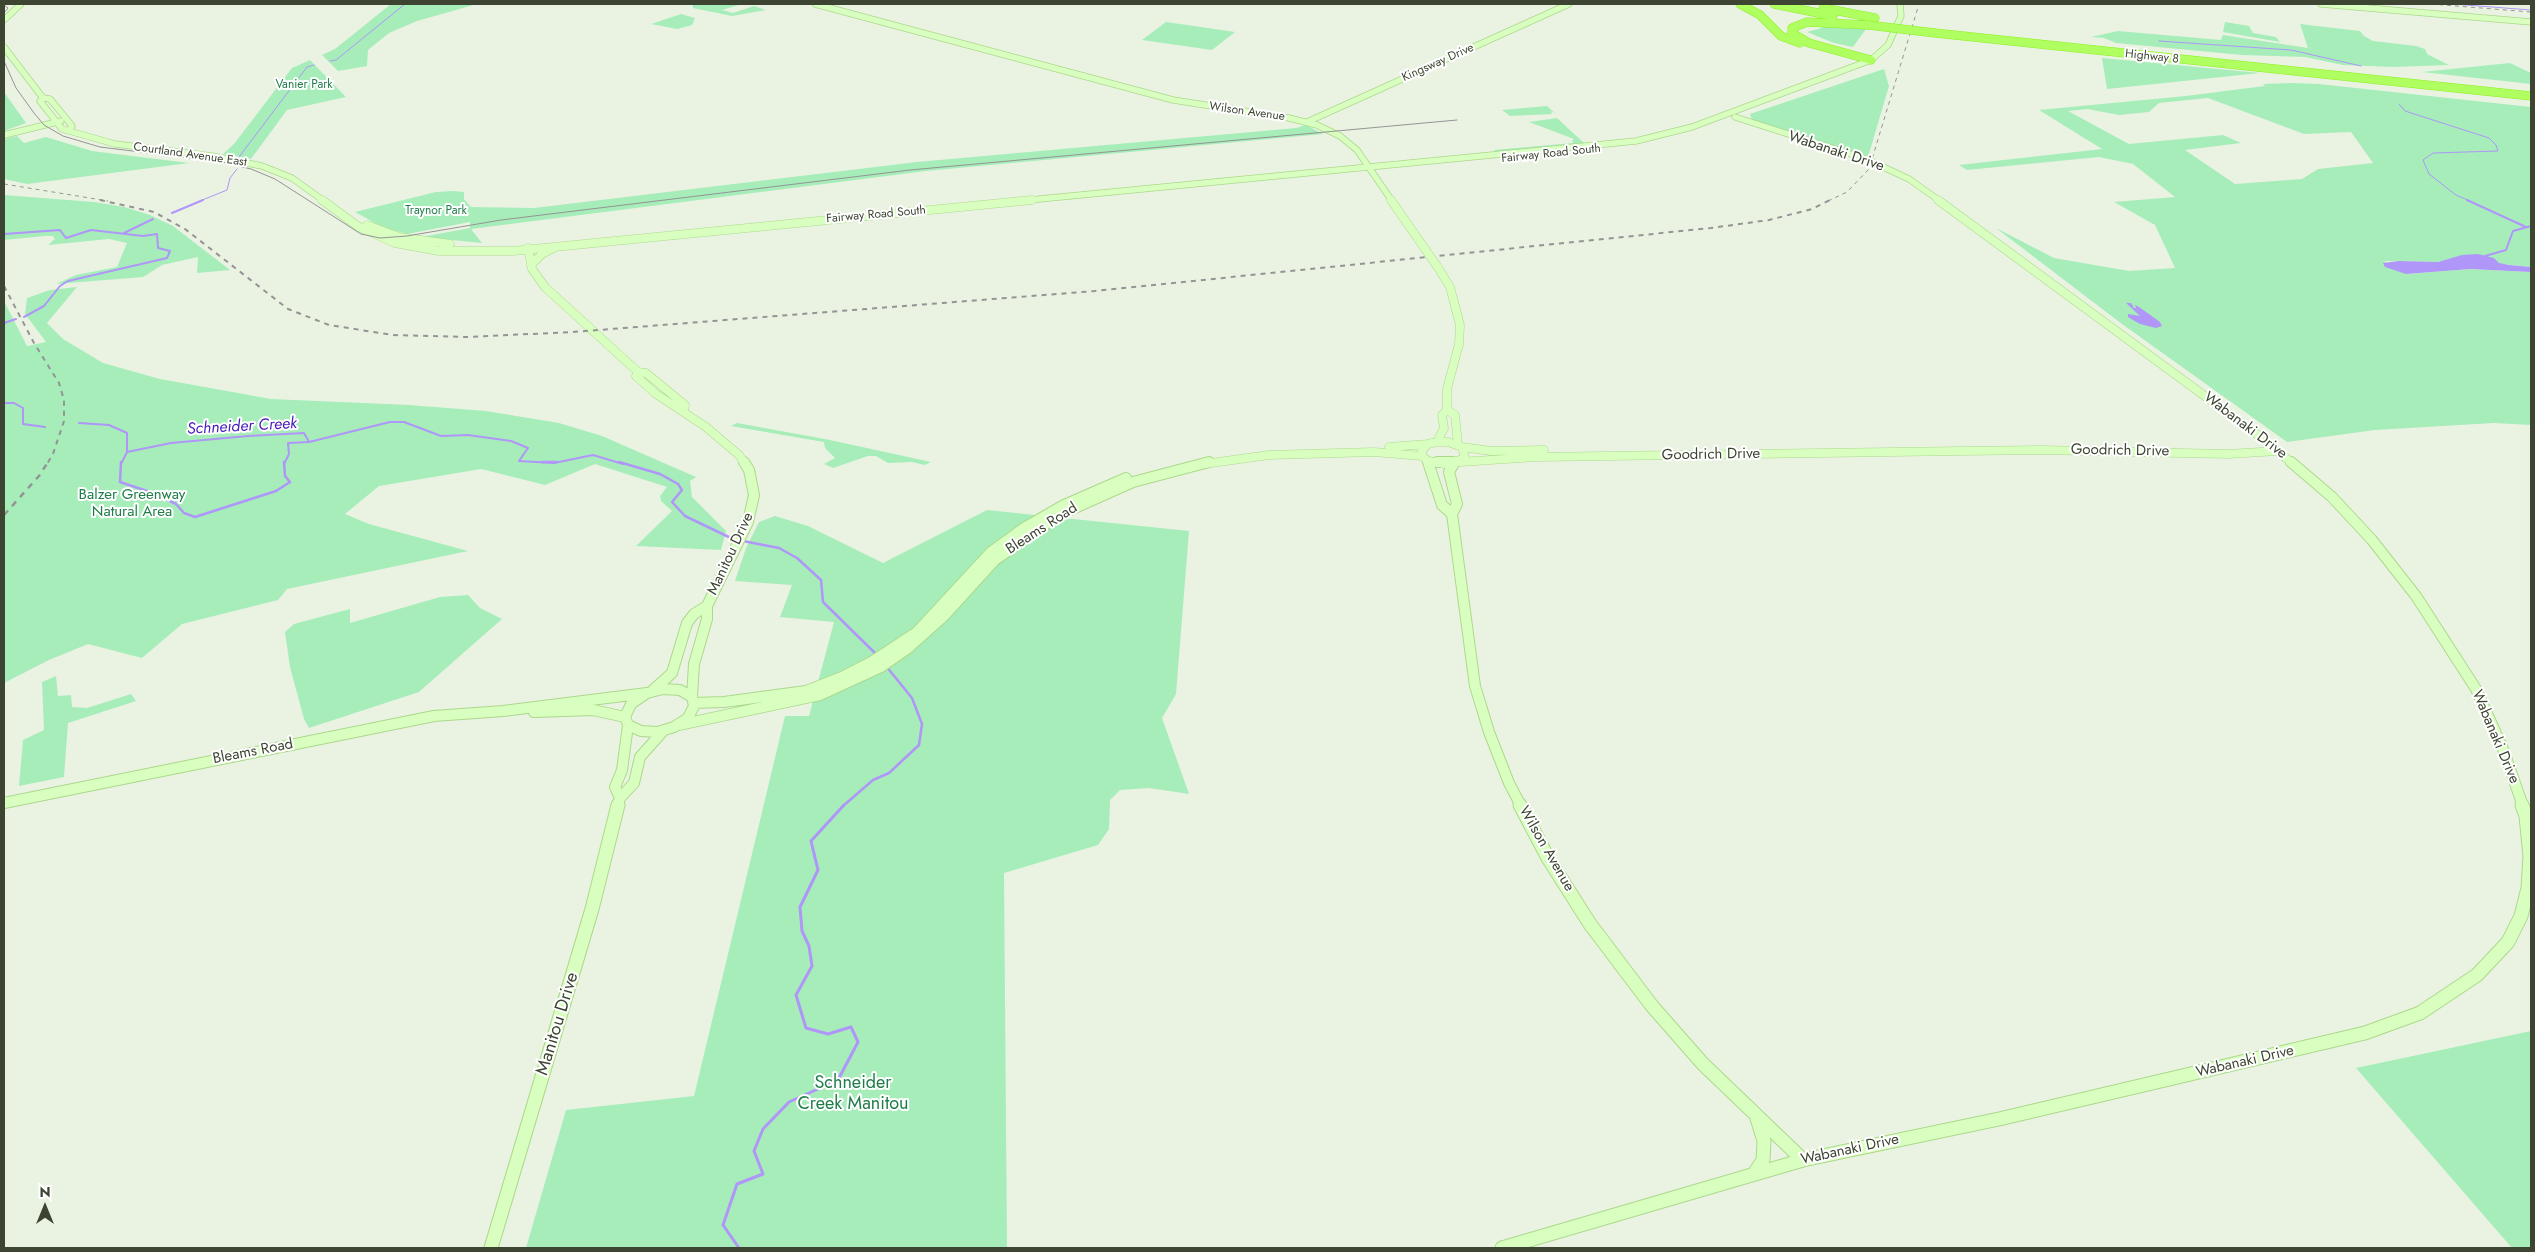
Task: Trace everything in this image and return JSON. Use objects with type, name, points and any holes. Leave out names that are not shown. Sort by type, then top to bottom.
[{"type":"highway","points":[[1740,4],[1760,15],[1774,31],[1786,38],[1871,60]]},
{"type":"highway","points":[[1774,4],[1872,22],[1936,30]]},
{"type":"highway","points":[[1800,4],[1872,22]]},
{"type":"highway","points":[[1871,60],[1809,43],[1792,33],[1792,28],[1807,22],[1872,22]]},
{"type":"highway","name":"Highway 8","points":[[1936,30],[2531,90]]},
{"type":"highway","name":"Highway 8","points":[[1936,30],[2531,96]]},
{"type":"main road","points":[[4,20],[20,4]]},
{"type":"main road","name":"Wilson Avenue","points":[[815,4],[1174,100],[1307,122],[1331,131],[1349,142],[1437,266],[1450,287],[1457,307],[1460,324],[1459,344],[1447,389],[1447,410],[1442,415],[1444,428],[1433,443],[1422,450],[1425,458]]},
{"type":"main road","name":"Kingsway Drive","points":[[1307,122],[1569,4]]},
{"type":"main road","name":"Fairway Road South","points":[[1370,169],[1643,139],[1692,127],[1871,60],[1888,45],[1901,16],[1900,4]]},
{"type":"main road","points":[[2321,4],[2531,22]]},
{"type":"main road","points":[[4,47],[43,98],[50,99],[72,126],[70,129]]},
{"type":"main road","name":"Fairway Road South","points":[[528,248],[1629,146],[1682,135],[1735,117],[1850,74],[1859,69],[1862,64]]},
{"type":"main road","points":[[43,98],[40,101],[56,123]]},
{"type":"main road","name":"Wabanaki Drive","points":[[1502,1248],[1803,1160],[2036,1110],[2365,1033],[2420,1013],[2477,975],[2508,942],[2521,916],[2528,888],[2530,856],[2526,816],[2503,749],[2476,690],[2430,616],[2372,540],[2332,498],[2278,451],[2128,338],[1909,179],[1866,159],[1735,117]]},
{"type":"main road","points":[[4,135],[67,120]]},
{"type":"main road","name":"Courtland Avenue East","points":[[56,123],[62,129],[70,129],[84,136],[115,144],[224,158],[262,166],[292,178],[366,230],[395,243],[465,252],[512,251],[528,248]]},
{"type":"main road","name":"Courtland Avenue East","points":[[355,222],[420,241],[528,248]]},
{"type":"main road","points":[[531,265],[542,254],[564,245]]},
{"type":"main road","name":"Manitou Drive","points":[[528,248],[531,265],[536,277],[545,287],[638,372],[636,376],[656,394],[675,409],[684,411],[728,444],[747,466],[754,495],[748,522],[706,606],[694,614],[687,623],[672,673],[648,693]]},
{"type":"main road","points":[[1433,443],[1448,442],[1460,446],[1455,415],[1447,410]]},
{"type":"main road","name":"Bleams Road","points":[[693,700],[757,698],[806,691],[845,681],[881,667],[904,646],[991,552],[1024,528],[1096,489],[1160,468],[1234,453],[1433,443]]},
{"type":"main road","name":"Wilson Avenue","points":[[1460,446],[1466,455],[1449,472],[1457,504],[1452,514],[1475,686],[1489,732],[1509,783],[1548,858],[1611,952],[1652,1006],[1678,1035],[1803,1160]]},
{"type":"main road","name":"Goodrich Drive","points":[[1460,446],[1491,451],[1920,447],[1962,451],[2228,454],[2278,451]]},
{"type":"main road","name":"Goodrich Drive","points":[[1457,462],[1536,457],[1936,453],[1962,451]]},
{"type":"main road","name":"Bleams Road","points":[[904,646],[945,615],[995,560],[1025,537],[1060,515],[1133,482],[1218,460],[1269,455],[1374,452],[1425,458]]},
{"type":"main road","points":[[1425,458],[1441,464],[1457,462]]},
{"type":"main road","points":[[1425,458],[1442,504],[1452,514]]},
{"type":"main road","name":"Manitou Drive","points":[[693,700],[694,664],[707,619],[706,606]]},
{"type":"main road","name":"Bleams Road","points":[[679,724],[772,707],[820,695],[845,681]]},
{"type":"main road","points":[[675,689],[685,692],[693,700],[691,714],[679,724],[664,730],[646,732],[627,721],[631,704],[648,693],[675,689]]},
{"type":"main road","name":"Bleams Road","points":[[4,803],[434,716],[503,711],[648,693]]},
{"type":"main road","name":"Bleams Road","points":[[503,711],[593,710],[627,721]]},
{"type":"main road","name":"Manitou Drive","points":[[620,798],[615,786],[622,770],[627,721]]},
{"type":"main road","name":"Manitou Drive","points":[[491,1248],[592,910],[620,798],[634,784],[640,757],[644,749],[664,730]]},
{"type":"main road","points":[[1754,1174],[1763,1160],[1764,1141],[1756,1114]]},
{"type":"green space","points":[[391,4],[477,4],[417,21],[389,33],[368,50],[367,66],[338,71],[322,55],[335,49]]},
{"type":"green space","points":[[742,4],[722,10],[733,13],[754,6],[766,10],[732,16],[693,8],[693,5]]},
{"type":"green space","points":[[681,14],[695,18],[692,25],[677,29],[651,24]]},
{"type":"green space","points":[[1166,22],[1235,32],[1212,50],[1142,40]]},
{"type":"green space","points":[[2225,22],[2249,26],[2253,33],[2276,37],[2280,42],[2223,32]]},
{"type":"green space","points":[[2300,24],[2360,31],[2364,36],[2373,41],[2416,46],[2425,49],[2427,54],[2449,65],[2394,67],[2343,65],[2305,57],[2242,55],[2116,43],[2104,38],[2091,37],[2118,31],[2221,40],[2223,35],[2308,48]]},
{"type":"green space","points":[[1818,25],[1866,29],[1853,47],[1834,43],[1807,32],[1822,28]]},
{"type":"green space","points":[[2102,58],[2260,73],[2107,89]]},
{"type":"green space","name":"Vanier Park","points":[[310,60],[346,97],[287,110],[251,159],[223,154],[234,144],[292,68]]},
{"type":"green space","points":[[2510,63],[2531,73],[2531,84],[2422,72]]},
{"type":"green space","points":[[1884,69],[1889,86],[1868,157],[1752,120],[1750,114]]},
{"type":"green space","points":[[2263,84],[2319,84],[2531,107],[2531,267],[2449,259],[2438,262],[2384,261],[2407,274],[2470,269],[2531,272],[2531,425],[2494,423],[2375,430],[2287,442],[2122,324],[1996,228],[2054,258],[2129,271],[2175,268],[2155,225],[2114,202],[2175,197],[2133,164],[2099,157],[1967,170],[1959,165],[2102,149],[2039,110],[2186,96],[2265,86]],"holes":[[[2208,98],[2304,134],[2351,132],[2373,163],[2318,169],[2302,179],[2235,184],[2185,150],[2241,143],[2223,135],[2129,144],[2068,111],[2087,109],[2119,115],[2149,112],[2159,103]]]},
{"type":"green space","points":[[4,92],[26,123],[4,131]]},
{"type":"green space","points":[[1547,106],[1556,114],[1551,111],[1552,114],[1510,116],[1502,110]]},
{"type":"green space","points":[[1557,118],[1584,143],[1496,152],[1494,150],[1573,143],[1574,139],[1529,122]]},
{"type":"green space","name":"Traynor Park","points":[[1306,125],[1323,134],[926,171],[471,229],[482,243],[421,237],[470,228],[470,222],[407,234],[382,227],[355,212],[436,192],[464,192],[464,199],[471,207],[534,208],[917,162],[1296,128]]},
{"type":"green space","points":[[17,136],[24,143],[46,137],[92,151],[189,163],[27,184],[4,179],[4,139]]},
{"type":"green space","points":[[4,195],[94,202],[124,207],[150,215],[173,226],[230,270],[197,273],[198,257],[162,265],[143,277],[56,284],[76,275],[117,267],[127,243],[109,239],[48,245],[55,239],[53,236],[4,240]]},
{"type":"green space","name":"Balzer Greenway Natural Area","points":[[77,287],[47,323],[63,339],[103,363],[160,379],[271,399],[409,405],[486,411],[559,423],[602,436],[696,477],[690,481],[692,497],[726,531],[721,550],[636,546],[672,511],[661,501],[660,496],[667,487],[595,464],[545,485],[481,469],[379,486],[345,514],[369,524],[468,551],[287,589],[278,600],[182,624],[142,658],[88,644],[49,660],[4,683],[4,301],[27,346],[46,342],[25,314],[27,298],[50,290]]},
{"type":"green space","points":[[737,423],[830,440],[931,462],[925,465],[912,462],[888,463],[876,456],[868,456],[833,468],[824,464],[835,458],[825,448],[824,442],[731,426]]},
{"type":"green space","name":"Schneider Creek Manitou","points":[[987,510],[1189,531],[1176,694],[1162,718],[1189,794],[1149,788],[1120,790],[1110,800],[1109,829],[1098,845],[1004,873],[1007,1248],[526,1248],[566,1110],[694,1096],[785,716],[809,716],[834,622],[780,617],[792,585],[735,581],[746,548],[759,522],[775,516],[808,526],[883,563]]},
{"type":"green space","points":[[468,595],[480,608],[502,619],[419,692],[309,728],[304,719],[290,667],[285,632],[294,624],[350,609],[350,623],[440,597]]},
{"type":"green space","points":[[56,676],[58,696],[71,695],[72,707],[87,708],[131,694],[136,701],[68,723],[64,777],[19,786],[23,740],[44,730],[42,682]]},
{"type":"green space","points":[[2531,1031],[2531,1248],[2512,1248],[2356,1068]]},
{"type":"shaded area","points":[[2478,254],[2494,258],[2499,263],[2531,267],[2531,272],[2470,269],[2406,274],[2385,267],[2383,263],[2399,261],[2438,262],[2462,255]]},
{"type":"shaded area","points":[[2126,303],[2131,303],[2134,308],[2136,308],[2135,305],[2139,307],[2160,322],[2162,326],[2156,328],[2140,324],[2128,317],[2128,314],[2140,316]]},
{"type":"waterway","points":[[330,61],[336,60],[405,4]]},
{"type":"waterway","points":[[2453,4],[2531,10]]},
{"type":"waterway","points":[[2159,41],[2291,50],[2361,66]]},
{"type":"waterway","points":[[239,157],[307,67],[314,65]]},
{"type":"waterway","points":[[2399,104],[2405,111],[2489,138],[2496,145],[2498,151],[2433,153],[2423,160],[2429,174],[2456,195],[2470,201]]},
{"type":"waterway","points":[[200,201],[227,190],[230,178],[237,169]]},
{"type":"waterway","points":[[172,213],[203,200]]},
{"type":"waterway","points":[[2467,200],[2526,227]]},
{"type":"waterway","points":[[124,233],[153,219]]},
{"type":"waterway","points":[[2485,256],[2506,250],[2513,231],[2531,226]]},
{"type":"waterway","name":"Schneider Creek","points":[[4,234],[60,230],[66,238],[91,230],[143,236],[157,234],[158,248],[170,251],[167,258],[68,281],[60,286],[44,306],[24,317]]},
{"type":"waterway","name":"Schneider Creek","points":[[4,323],[16,319]]},
{"type":"waterway","name":"Schneider Creek","points":[[4,403],[14,403],[23,408],[23,424],[45,427]]},
{"type":"waterway","name":"Schneider Creek","points":[[309,442],[390,422],[404,422],[441,436],[468,435],[511,441],[528,448],[519,461],[554,463],[593,455],[623,464]]},
{"type":"waterway","name":"Schneider Creek","points":[[79,423],[109,425],[127,433],[127,452]]},
{"type":"waterway","name":"Schneider Creek","points":[[127,452],[171,443],[248,436],[304,433],[309,442]]},
{"type":"waterway","points":[[284,464],[289,454],[288,443],[309,442]]},
{"type":"waterway","points":[[121,464],[127,452]]},
{"type":"waterway","points":[[121,462],[120,482],[153,493],[176,504],[184,513],[195,517],[276,491],[290,482],[285,476],[284,464]]},
{"type":"waterway","name":"Schneider Creek","points":[[542,462],[557,462]]},
{"type":"waterway","name":"Schneider Creek","points":[[619,462],[660,474],[678,484],[682,490],[672,502],[685,516],[735,540]]},
{"type":"waterway","name":"Schneider Creek","points":[[743,541],[779,548],[797,558],[821,580],[823,602],[878,656]]},
{"type":"waterway","name":"Schneider Creek","points":[[843,806],[873,780],[889,773],[919,745],[922,724],[912,698],[886,666]]},
{"type":"waterway","name":"Schneider Creek","points":[[739,1248],[723,1225],[737,1184],[763,1174],[754,1151],[763,1129],[789,1102],[838,1080],[858,1042],[851,1027],[828,1034],[806,1028],[796,995],[812,966],[809,946],[802,931],[800,907],[818,870],[811,841],[843,806]]},
{"type":"tram line","points":[[4,5],[8,8],[4,13]]},
{"type":"tram line","points":[[4,61],[16,88],[34,113],[44,125],[63,136],[100,147],[222,162],[251,169],[275,179],[361,234],[380,238],[407,236],[501,220],[910,170],[1457,120]]},
{"type":"railway","points":[[1828,201],[1847,192],[1869,169],[1919,4]]},
{"type":"railway","points":[[2431,4],[2531,12]]},
{"type":"railway","points":[[4,184],[108,201]]},
{"type":"railway","points":[[100,200],[154,212],[185,229],[288,309],[329,325],[393,335],[467,337],[573,332],[1095,291],[1711,228],[1769,220],[1812,209],[1828,201]]},
{"type":"railway","points":[[4,286],[34,343],[59,383],[64,400],[64,421],[53,454],[47,464]]},
{"type":"railway","points":[[4,515],[39,476],[48,462]]}]
